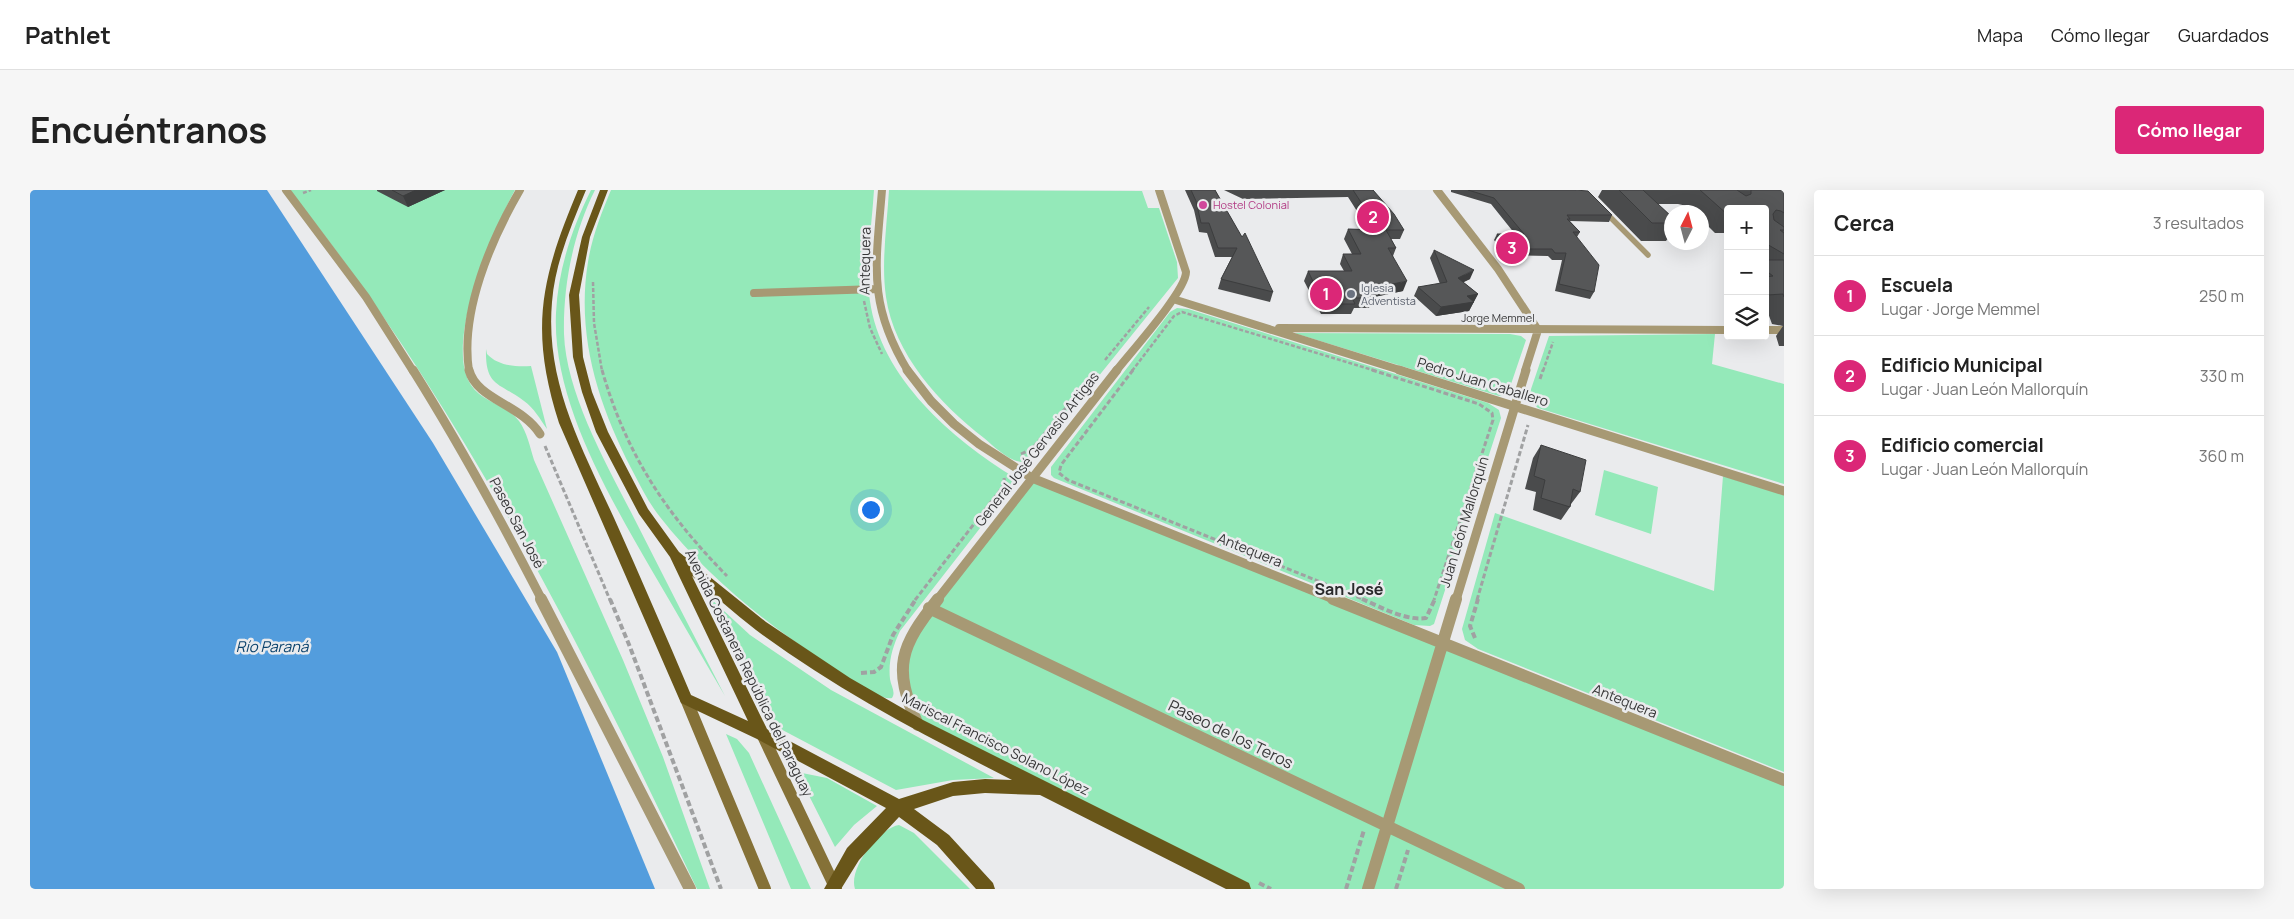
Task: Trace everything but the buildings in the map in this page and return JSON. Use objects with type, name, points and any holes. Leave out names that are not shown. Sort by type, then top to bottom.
[{"type":"main road","points":[[582,190],[559,246],[552,272],[548,302],[548,352],[558,401],[570,438],[597,493],[686,699],[764,889]]},
{"type":"main road","name":"Avenida Costanera República del Paraguay","points":[[604,190],[586,236],[578,266],[574,295],[578,357],[587,392],[602,432],[643,512],[675,554],[834,888]]},
{"type":"main road","name":"Mariscal Francisco Solano López","points":[[675,554],[761,626],[845,682],[918,725],[1044,788],[1248,885]]},
{"type":"main road","points":[[686,699],[762,734],[898,807],[943,840],[987,889]]},
{"type":"main road","points":[[834,888],[853,854],[873,830],[898,807],[953,789],[985,786],[1044,788]]},
{"type":"street","name":"Paseo San José","points":[[286,190],[366,297],[454,438],[530,574],[690,889]]},
{"type":"street","points":[[520,190],[489,250],[476,289],[470,319],[468,354],[472,379],[488,393],[524,415],[540,434]]},
{"type":"street","name":"Antequera","points":[[882,190],[877,289],[890,339],[906,368],[923,390],[976,443],[1032,478],[1784,780]]},
{"type":"street","name":"General José Gervasio Artigas","points":[[918,725],[904,690],[901,672],[902,655],[908,640],[929,608],[1174,299],[1186,278],[1186,272],[1159,190]]},
{"type":"street","points":[[1437,190],[1498,270],[1538,330]]},
{"type":"street","points":[[754,293],[877,289]]},
{"type":"street","name":"Pedro Juan Caballero","points":[[1174,299],[1784,491]]},
{"type":"street","name":"Jorge Memmel","points":[[1268,328],[1724,334]]},
{"type":"street","name":"Juan León Mallorquín","points":[[1368,889],[1538,330]]},
{"type":"street","points":[[1769,333],[1784,330]]},
{"type":"street","name":"Paseo de los Teros","points":[[929,608],[1518,889]]},
{"type":"lane","points":[[1602,208],[1648,255]]},
{"type":"path","points":[[594,274],[592,307],[597,351],[605,383],[634,456],[655,492],[683,532],[731,580]]},
{"type":"path","points":[[862,289],[870,328],[884,359]]},
{"type":"path","points":[[1099,367],[1153,302]]},
{"type":"path","points":[[1182,312],[1194,314],[1479,404],[1488,409],[1494,418],[1430,613],[1426,618],[1419,619],[1402,615],[1068,480],[1059,472],[1061,465],[1174,316],[1182,312]]},
{"type":"path","points":[[1537,386],[1553,342],[1559,338]]},
{"type":"path","points":[[1015,454],[1029,452],[1093,375]]},
{"type":"path","points":[[1477,641],[1472,636],[1470,626],[1525,430],[1529,424],[1534,423]]},
{"type":"path","points":[[540,434],[630,646],[721,889]]},
{"type":"path","points":[[860,673],[868,674],[881,667],[893,635],[910,605],[1005,484],[1004,477],[997,473]]},
{"type":"path","points":[[1346,889],[1368,817]]},
{"type":"path","points":[[1396,889],[1411,838]]},
{"type":"path","points":[[1248,885],[1271,889]]},
{"type":"green space","points":[[289,190],[515,190],[495,231],[475,286],[467,315],[463,342],[464,366],[471,385],[476,391],[481,396],[508,411],[519,421],[524,430],[534,460],[623,660],[663,757],[710,889],[697,889],[609,707],[562,617],[514,528],[462,440],[408,354],[351,271]]},
{"type":"green space","points":[[591,190],[595,190],[575,242],[565,297],[564,334],[572,381],[601,454],[725,696],[601,479],[573,413],[563,379],[557,346],[557,297],[563,265],[572,234]]},
{"type":"green space","points":[[611,190],[874,190],[868,280],[874,322],[885,349],[900,374],[918,398],[939,420],[985,458],[1009,474],[1013,480],[1012,487],[900,631],[890,660],[890,679],[894,693],[892,698],[885,698],[865,689],[793,640],[752,609],[712,574],[676,537],[644,493],[619,444],[600,394],[588,342],[585,316],[588,262],[597,226]]},
{"type":"green space","points":[[889,190],[1142,191],[1148,208],[1159,208],[1177,262],[1178,278],[1030,461],[1018,461],[1006,456],[967,425],[951,410],[922,376],[898,338],[891,318],[885,284],[884,257]]},
{"type":"green space","points":[[1177,308],[1188,309],[1488,403],[1499,410],[1501,418],[1434,624],[1430,626],[1414,625],[1054,478],[1051,475],[1051,467],[1170,312]]},
{"type":"green space","points":[[1294,333],[1510,334],[1521,336],[1526,340],[1508,393],[1499,396]]},
{"type":"green space","points":[[1715,334],[1712,364],[1784,384],[1784,484],[1538,408],[1528,398],[1549,336]]},
{"type":"green space","points":[[486,349],[487,354],[496,361],[513,366],[531,366],[547,429],[528,404],[495,382],[491,377],[486,361]]},
{"type":"green space","points":[[1604,470],[1658,487],[1651,534],[1595,515]]},
{"type":"green space","points":[[1723,476],[1784,495],[1784,772],[1478,649],[1465,640],[1462,629],[1495,513],[1714,591]]},
{"type":"green space","points":[[1032,478],[1784,780],[1784,889],[1243,889],[918,725],[902,655]]},
{"type":"green space","points":[[709,597],[750,635],[831,690],[994,778],[953,780],[896,790],[773,725]]},
{"type":"green space","points":[[726,734],[737,739],[749,753],[811,889],[791,889]]},
{"type":"green space","points":[[797,772],[827,778],[877,806],[854,825],[835,847]]},
{"type":"green space","points":[[899,825],[914,833],[970,889],[855,889],[856,871],[867,851],[883,833]]},
{"type":"water","name":"Río Paraná","points":[[30,190],[267,190],[433,443],[557,652],[655,889],[30,889]]},
{"type":"place","name":"Hostel Colonial","points":[[1203,205]]},
{"type":"place","name":"Edificio Municipal","points":[[1373,217]]},
{"type":"place","name":"Edificio comercial","points":[[1512,248]]},
{"type":"place","name":"Escuela","points":[[1326,294]]},
{"type":"place","name":"Iglesia Adventista","points":[[1351,294]]},
{"type":"district","name":"San José","points":[[1349,589]]}]
